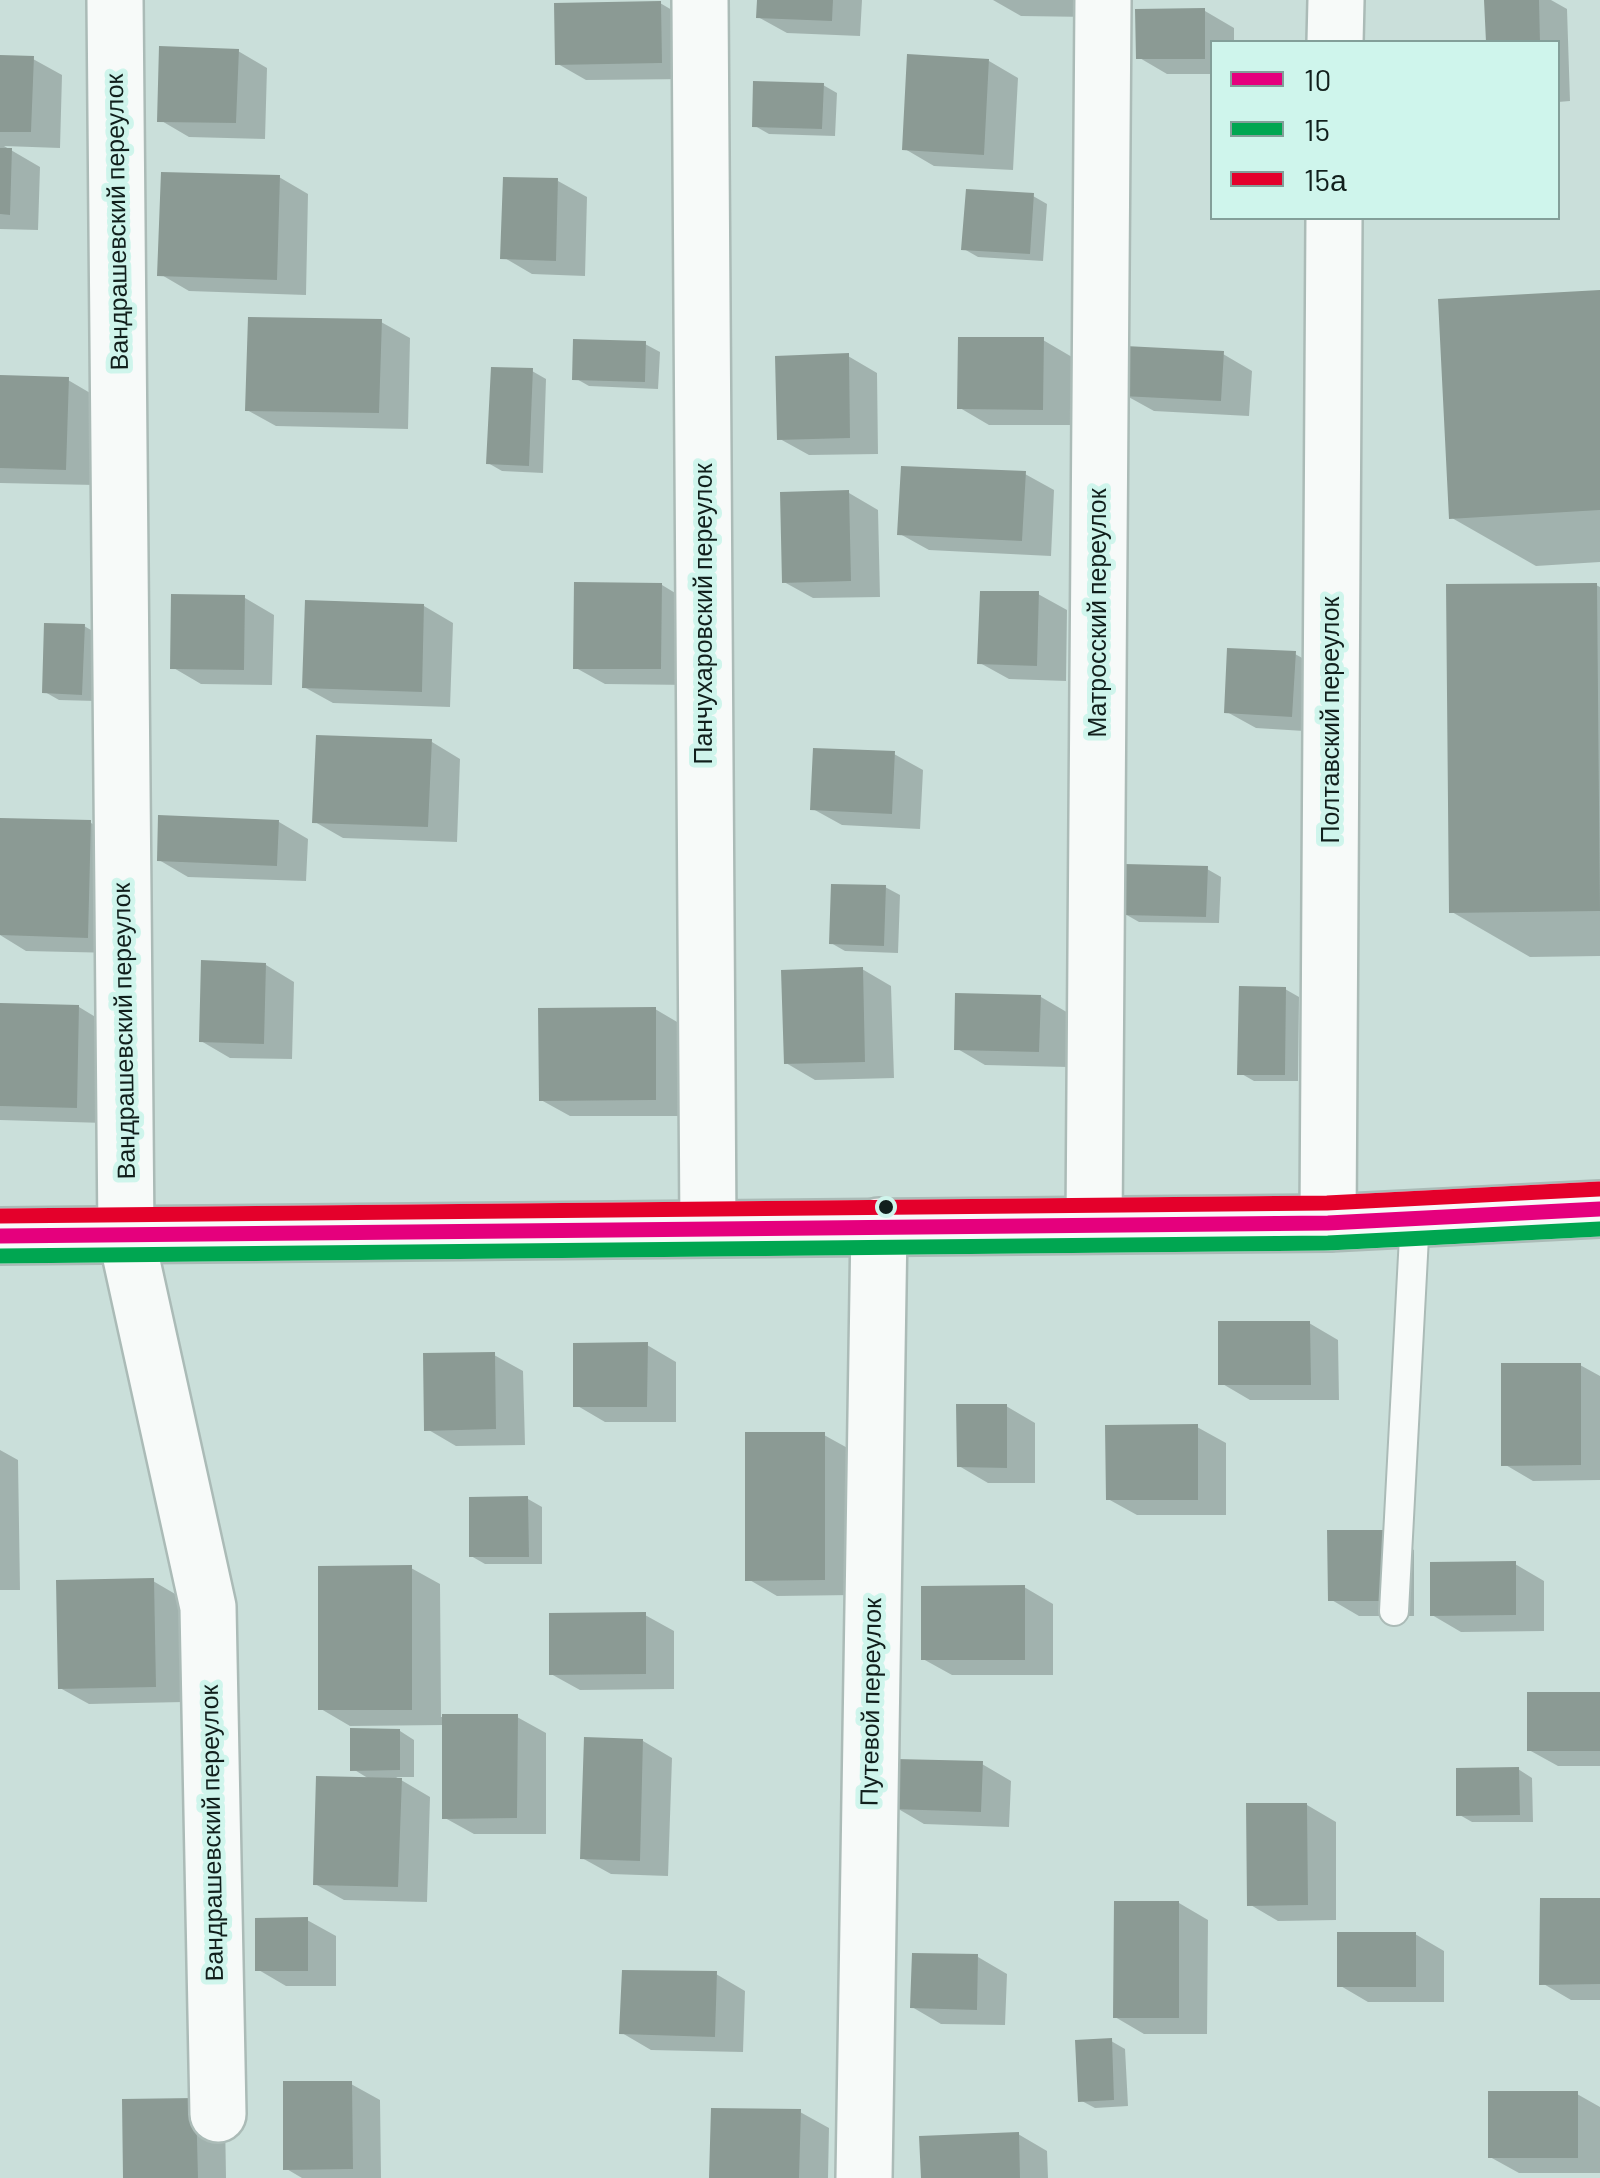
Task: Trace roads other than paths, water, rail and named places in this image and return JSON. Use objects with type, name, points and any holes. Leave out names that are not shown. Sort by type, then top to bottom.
[{"type":"street","name":"Вандрашевский переулок","points":[[115,0],[126,1235],[208,1607],[218,2114]]},
{"type":"street","name":"Панчухаровский переулок","points":[[700,0],[708,1228]]},
{"type":"street","name":"Матросский переулок","points":[[1094,1225],[1103,0]]},
{"type":"street","points":[[1335,40],[1336,0]]},
{"type":"street","name":"Полтавский переулок","points":[[1328,1223],[1334,220]]},
{"type":"street","points":[[0,1236],[1328,1223],[1600,1209]]},
{"type":"street","name":"Путевой переулок","points":[[864,2178],[879,1226]]},
{"type":"lane","points":[[1394,1612],[1414,1218]]}]
